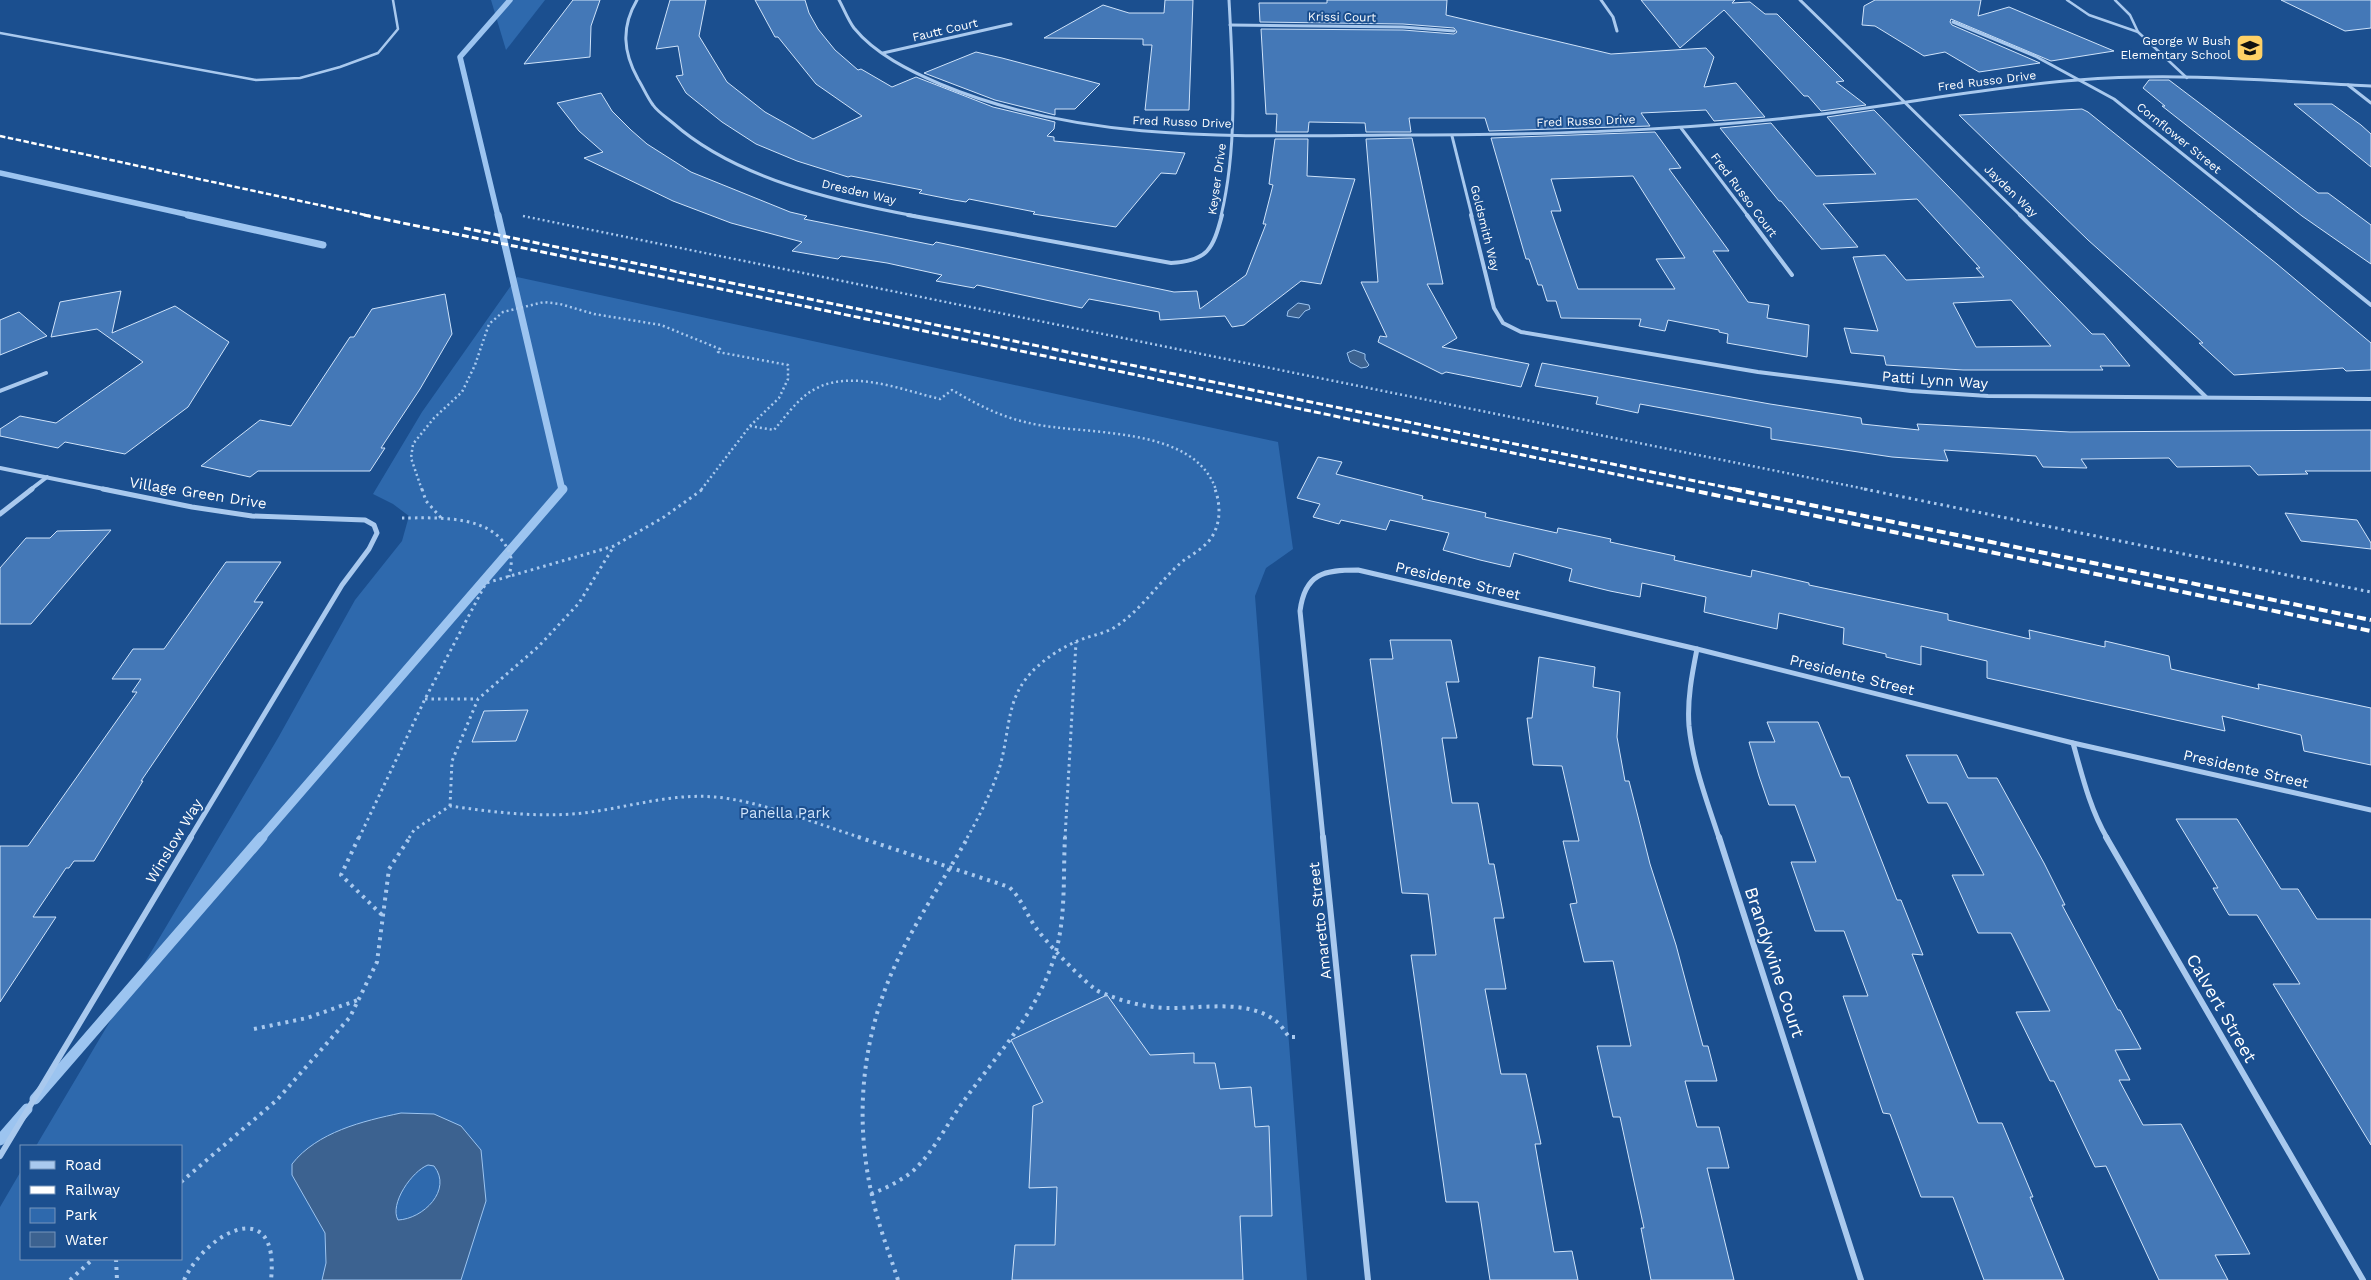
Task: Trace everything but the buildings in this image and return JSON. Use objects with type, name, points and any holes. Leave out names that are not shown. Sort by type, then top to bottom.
[{"type":"street","name":"Dresden Way","points":[[636,0],[627,21],[624,36],[626,51],[640,88],[660,113],[693,140],[723,157],[826,196],[882,209],[1148,260],[1171,263],[1195,262]]},
{"type":"street","name":"Fred Russo Drive","points":[[839,0],[848,21],[862,37],[909,70],[942,84],[1009,108],[1116,129],[1186,134],[1452,136],[1681,128],[1841,112],[1990,89],[2083,80],[2187,78],[2371,86]]},
{"type":"street","name":"Keyser Drive","points":[[1195,262],[1208,251],[1215,240],[1225,204],[1232,134],[1228,0]]},
{"type":"street","points":[[1601,0],[1613,17],[1617,31]]},
{"type":"street","name":"Jayden Way","points":[[1800,0],[2206,397]]},
{"type":"street","name":"Cornflower Street","points":[[1953,22],[2012,46],[2083,80],[2114,99],[2371,305]]},
{"type":"street","name":"Fautt Court","points":[[883,53],[1011,24]]},
{"type":"street","name":"Krissi Court","points":[[1230,25],[1404,27],[1454,32]]},
{"type":"street","points":[[2347,85],[2371,103]]},
{"type":"street","name":"Fred Russo Court","points":[[1681,128],[1792,274]]},
{"type":"street","name":"Goldsmith Way","points":[[1452,136],[1494,308],[1503,324]]},
{"type":"street","name":"Patti Lynn Way","points":[[1503,324],[1521,332],[1758,372],[1911,391],[1988,396],[2371,399]]},
{"type":"street","points":[[0,391],[46,373]]},
{"type":"street","name":"Village Green Drive","points":[[0,468],[192,507],[252,516],[365,520],[374,525],[376,533],[372,542]]},
{"type":"street","points":[[0,514],[47,477]]},
{"type":"street","name":"Winslow Way","points":[[0,1156],[342,585],[372,542]]},
{"type":"street","name":"Presidente Street","points":[[1326,571],[1358,570],[1696,649],[2073,743],[2371,810]]},
{"type":"street","name":"Amaretto Street","points":[[1326,571],[1310,581],[1301,594],[1298,622],[1306,665],[1322,811],[1368,1280]]},
{"type":"street","name":"Brandywine Court","points":[[1696,649],[1690,686],[1688,725],[1696,766],[1861,1280]]},
{"type":"street","name":"Calvert Street","points":[[2073,743],[2083,781],[2100,826],[2362,1280]]},
{"type":"lane","points":[[0,33],[256,80],[300,78],[340,67],[378,53],[398,29],[393,0]]},
{"type":"lane","points":[[2068,0],[2089,15],[2138,32]]},
{"type":"lane","points":[[2115,0],[2130,15],[2138,32],[2187,78]]},
{"type":"path","points":[[523,216],[2371,592]]},
{"type":"path","points":[[383,916],[341,875],[425,699],[486,583],[614,546],[664,517],[703,489],[750,426],[779,398],[788,379],[788,365],[718,352],[720,349],[660,325],[594,314],[560,304],[544,302],[503,312],[489,324],[475,365],[462,392],[434,418],[413,444],[411,458],[426,501],[443,520]]},
{"type":"path","points":[[750,426],[771,431],[813,390],[834,382],[856,380],[940,400],[952,390],[971,401],[1014,419],[1139,439],[1178,449],[1191,456],[1203,466],[1211,478],[1220,508],[1214,533],[1204,546],[1177,566],[1119,624],[1105,633],[1076,642],[1046,659],[1032,671],[1012,701],[1008,714],[1005,743],[990,793],[898,959],[870,1029],[863,1076],[861,1126],[871,1194],[898,1280]]},
{"type":"path","points":[[402,518],[478,523],[499,537],[511,559],[509,577]]},
{"type":"path","points":[[450,806],[452,761],[478,699],[539,646],[579,603],[614,546]]},
{"type":"path","points":[[871,1194],[891,1187],[906,1178],[919,1166],[935,1145],[958,1109],[999,1057],[1024,1019],[1043,982],[1056,949],[1061,914],[1076,642]]},
{"type":"path","points":[[425,699],[478,699]]},
{"type":"path","points":[[182,1181],[277,1100],[350,1017],[377,962],[389,869],[414,830],[450,806],[522,815],[550,815],[592,812],[679,796],[716,797],[757,806],[1010,887],[1019,896],[1034,925],[1097,991],[1131,1004],[1165,1008],[1231,1007],[1254,1011],[1277,1022],[1289,1037],[1298,1037]]},
{"type":"path","points":[[254,1028],[293,1023],[326,1014],[359,1000]]},
{"type":"path","points":[[184,1280],[188,1269],[198,1255],[214,1240],[229,1232],[244,1229],[261,1234],[270,1243],[272,1256],[271,1280]]},
{"type":"path","points":[[70,1280],[92,1260]]},
{"type":"path","points":[[116,1260],[117,1280]]},
{"type":"green space","points":[[491,0],[545,0],[506,50]]},
{"type":"green space","name":"Panella Park","points":[[517,277],[1278,442],[1293,549],[1266,568],[1255,596],[1307,1280],[0,1280],[0,1207],[20,1173],[20,1260],[182,1260],[182,1145],[37,1145],[278,738],[355,600],[402,541],[409,516],[393,504],[373,494],[422,412]]},
{"type":"water","points":[[1298,303],[1309,305],[1310,309],[1305,311],[1299,318],[1287,316],[1288,311]]},
{"type":"water","points":[[1354,350],[1365,354],[1365,359],[1369,365],[1367,367],[1361,368],[1350,362],[1347,353]]},
{"type":"water","points":[[401,1113],[434,1114],[461,1126],[481,1150],[486,1201],[461,1280],[322,1280],[326,1263],[325,1233],[292,1175],[292,1164],[302,1153],[327,1136],[356,1124]],"holes":[[[428,1165],[434,1166],[439,1175],[438,1193],[432,1202],[417,1215],[398,1220],[396,1213],[399,1197],[409,1181],[422,1168]]]},
{"type":"waterway","points":[[498,216],[460,57],[510,0]]},
{"type":"waterway","points":[[0,173],[194,216]]},
{"type":"waterway","points":[[188,215],[323,245]]},
{"type":"waterway","points":[[498,215],[562,490]]},
{"type":"waterway","points":[[261,838],[563,489]]},
{"type":"waterway","points":[[35,1099],[262,837]]},
{"type":"waterway","points":[[0,1140],[27,1109]]},
{"type":"railway","points":[[0,136],[370,216]]},
{"type":"railway","points":[[364,215],[1692,490]]},
{"type":"railway","points":[[464,228],[1739,490]]},
{"type":"railway","points":[[1686,489],[2371,631]]},
{"type":"railway","points":[[1733,489],[2371,620]]},
{"type":"place","name":"George W Bush Elementary School","points":[[2250,48]]}]
